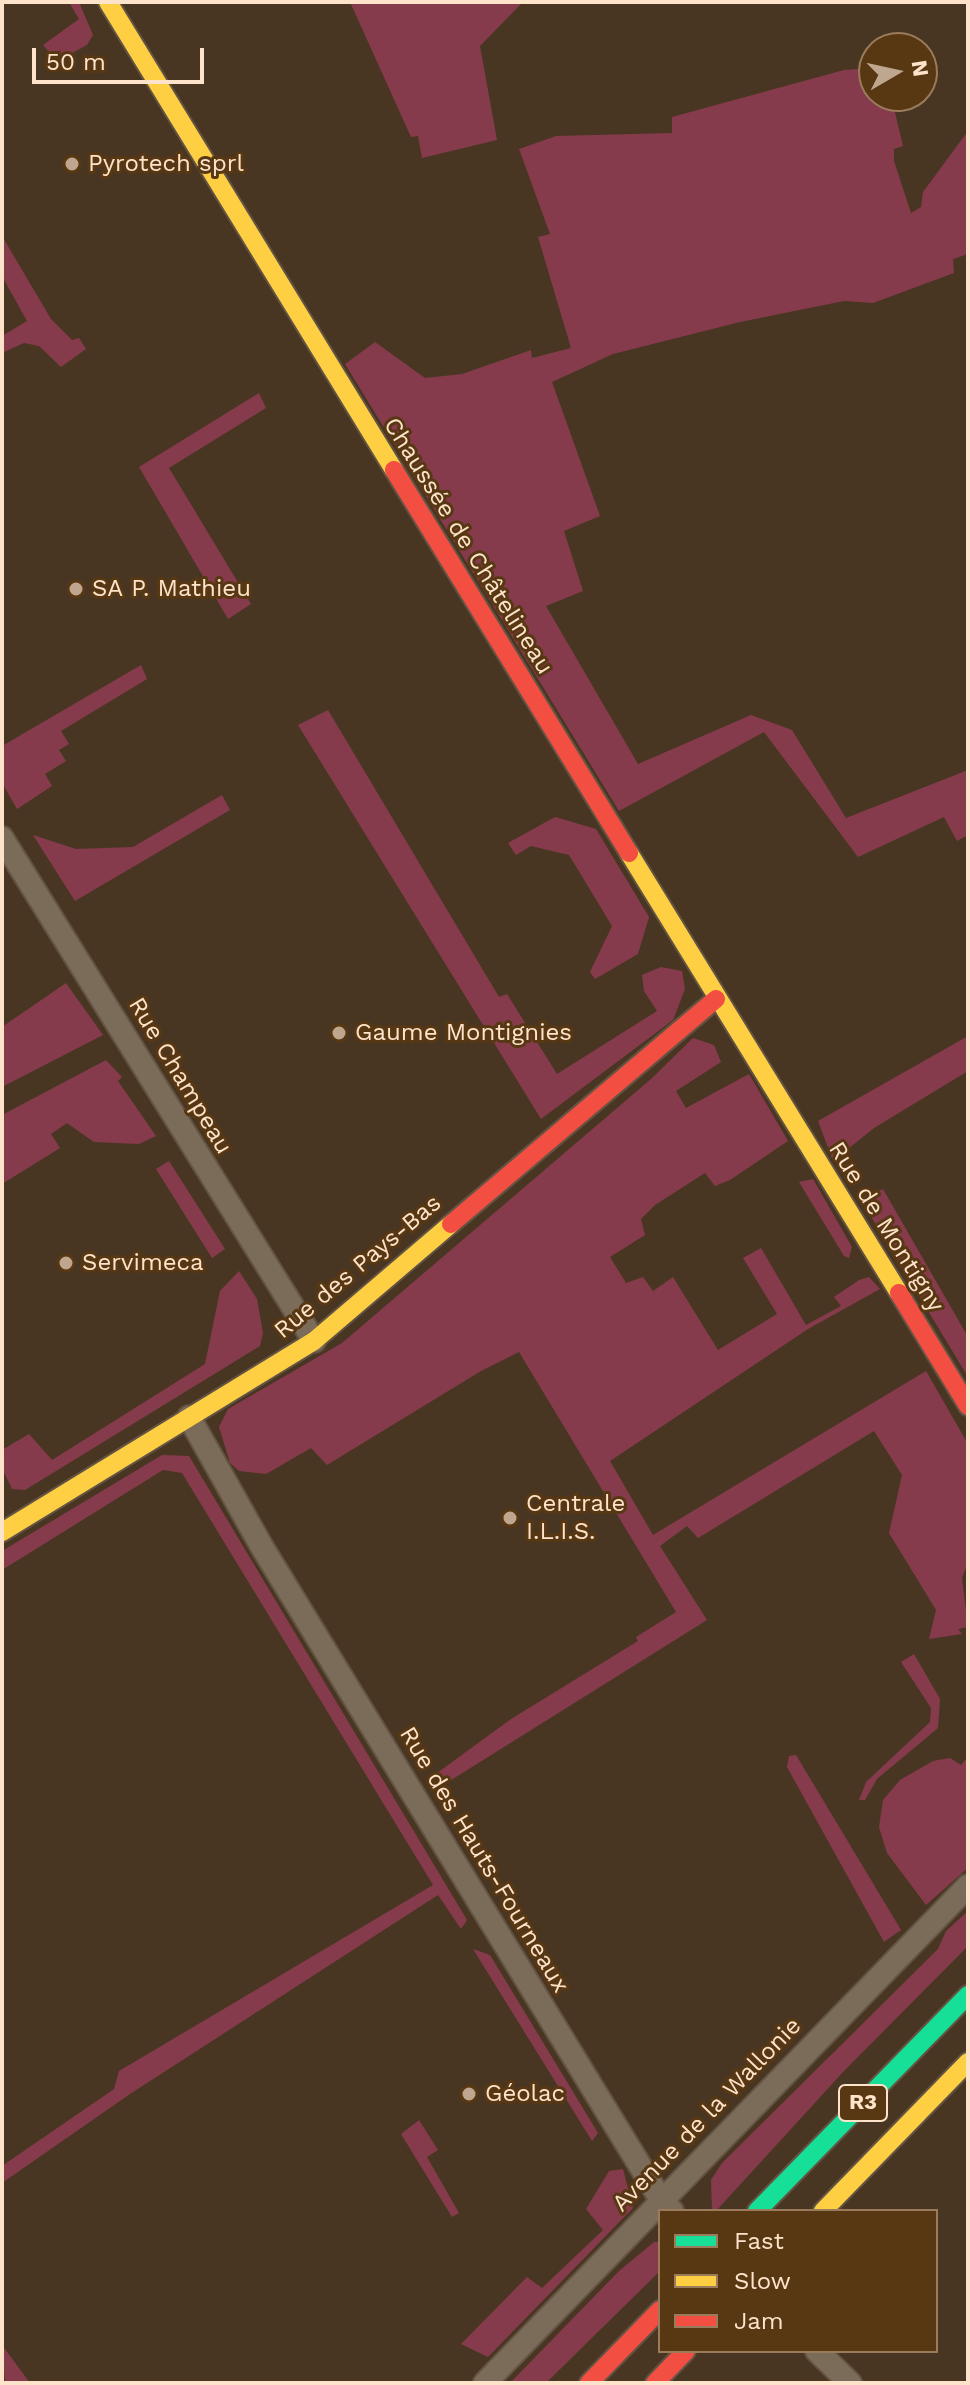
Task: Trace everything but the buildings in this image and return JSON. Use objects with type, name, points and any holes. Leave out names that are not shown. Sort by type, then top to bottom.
[{"type":"main road","name":"Chaussée de Châtelineau","points":[[108,2],[788,1114]]},
{"type":"main road","name":"Rue des Pays-Bas","points":[[2,1532],[314,1341],[716,999]]},
{"type":"main road","name":"Rue de Montigny","points":[[788,1114],[968,1406]]},
{"type":"main road","name":"R3","points":[[759,2209],[968,1995]]},
{"type":"main road","name":"R3","points":[[825,2209],[968,2062]]},
{"type":"main road","points":[[589,2383],[658,2312]]},
{"type":"main road","points":[[655,2383],[684,2353]]},
{"type":"street","name":"Rue Champeau","points":[[2,838],[314,1341]]},
{"type":"street","name":"Rue des Hauts-Fourneaux","points":[[189,1417],[262,1547],[666,2205]]},
{"type":"street","name":"Avenue de la Wallonie","points":[[666,2205],[968,1886]]},
{"type":"street","name":"Avenue de la Wallonie","points":[[485,2383],[658,2213]]},
{"type":"street","points":[[819,2353],[850,2383]]},
{"type":"shaded area","points":[[69,2],[79,2],[93,35],[87,45],[57,61],[43,45],[79,19]]},
{"type":"shaded area","points":[[350,2],[523,2],[480,46],[497,140],[422,158],[418,136],[411,137]]},
{"type":"shaded area","points":[[858,69],[858,112],[895,112],[903,146],[894,149],[894,161],[911,213],[921,207],[923,192],[968,131],[968,254],[953,259],[954,273],[873,303],[844,301],[740,322],[613,354],[552,382],[600,516],[564,531],[583,591],[546,606],[638,764],[751,715],[792,730],[846,818],[968,770],[968,835],[957,841],[944,817],[858,857],[764,732],[619,811],[345,364],[375,342],[425,378],[462,374],[531,350],[532,358],[571,348],[538,237],[550,234],[519,149],[556,136],[672,133],[672,117],[844,70]]},
{"type":"shaded area","points":[[2,236],[51,319],[72,340],[79,338],[86,349],[61,367],[39,346],[24,343],[2,353],[2,336],[27,321],[2,276]]},
{"type":"shaded area","points":[[259,393],[266,408],[169,468],[251,604],[228,619],[139,467]]},
{"type":"shaded area","points":[[141,665],[147,679],[61,731],[69,744],[59,750],[66,761],[45,774],[52,786],[17,809],[2,783],[2,746]]},
{"type":"shaded area","points":[[328,710],[499,997],[507,994],[557,1074],[657,1011],[644,991],[642,975],[661,967],[682,971],[685,989],[673,1020],[541,1119],[298,725]]},
{"type":"shaded area","points":[[222,795],[230,810],[75,901],[33,835],[76,849],[133,847]]},
{"type":"shaded area","points":[[555,817],[596,829],[649,917],[638,954],[595,979],[590,972],[612,926],[569,855],[531,846],[516,855],[508,843]]},
{"type":"shaded area","points":[[66,983],[103,1035],[2,1087],[2,1027]]},
{"type":"shaded area","points":[[968,1036],[968,1071],[874,1128],[833,1161],[818,1121]]},
{"type":"shaded area","points":[[693,1038],[714,1045],[721,1062],[676,1091],[686,1108],[749,1074],[788,1141],[730,1180],[715,1186],[705,1173],[655,1205],[641,1219],[645,1235],[610,1257],[626,1283],[643,1277],[653,1291],[673,1277],[718,1350],[777,1314],[743,1258],[761,1248],[806,1325],[841,1306],[834,1297],[859,1280],[869,1277],[880,1289],[808,1329],[610,1461],[653,1535],[926,1371],[968,1444],[968,1562],[962,1578],[968,1627],[958,1629],[962,1634],[929,1639],[936,1610],[889,1533],[902,1475],[874,1431],[698,1538],[687,1526],[660,1546],[707,1620],[448,1782],[433,1776],[511,1719],[638,1641],[636,1637],[676,1612],[519,1352],[481,1371],[327,1465],[311,1448],[266,1474],[239,1471],[230,1463],[219,1427],[228,1409],[342,1343],[651,1079]]},
{"type":"shaded area","points":[[106,1060],[122,1077],[118,1081],[156,1136],[139,1144],[94,1142],[67,1123],[51,1134],[60,1148],[2,1184],[2,1115]]},
{"type":"shaded area","points":[[169,1161],[225,1249],[212,1258],[156,1169]]},
{"type":"shaded area","points":[[813,1179],[852,1247],[849,1258],[844,1256],[799,1182]]},
{"type":"shaded area","points":[[883,1189],[968,1337],[968,1377],[860,1198]]},
{"type":"shaded area","points":[[239,1271],[257,1299],[263,1333],[260,1346],[25,1490],[12,1489],[2,1468],[2,1450],[29,1434],[52,1460],[205,1364],[220,1291]]},
{"type":"shaded area","points":[[162,1455],[189,1456],[467,1920],[461,1929],[438,1895],[130,2094],[2,2183],[2,2166],[114,2089],[119,2071],[433,1885],[182,1473],[163,1470],[2,1570],[2,1551]]},
{"type":"shaded area","points":[[914,1654],[940,1699],[938,1728],[877,1779],[865,1800],[859,1800],[866,1782],[930,1722],[931,1708],[901,1662]]},
{"type":"shaded area","points":[[796,1755],[901,1930],[884,1942],[787,1767],[789,1756]]},
{"type":"shaded area","points":[[968,1757],[968,1868],[926,1905],[887,1853],[879,1827],[883,1800],[900,1780],[933,1761],[950,1758],[961,1765]]},
{"type":"shaded area","points":[[968,1911],[968,1946],[844,2071],[718,2209],[712,2209],[711,2180],[722,2163],[938,1949],[946,1931]]},
{"type":"shaded area","points":[[473,1949],[490,1955],[598,2133],[592,2141]]},
{"type":"shaded area","points":[[419,2120],[438,2150],[427,2157],[459,2213],[452,2217],[401,2134]]},
{"type":"shaded area","points":[[623,2169],[633,2208],[488,2357],[461,2344],[527,2277],[542,2288],[603,2230],[586,2209],[609,2171]]},
{"type":"shaded area","points":[[658,2242],[658,2273],[546,2383],[510,2383],[619,2271]]},
{"type":"shaded area","points":[[2,2345],[30,2383],[5,2383]]},
{"type":"traffic: fast","points":[[759,2209],[968,1995]]},
{"type":"traffic: slow","points":[[108,2],[394,470]]},
{"type":"traffic: slow","points":[[629,853],[899,1293]]},
{"type":"traffic: slow","points":[[2,1532],[314,1341],[451,1224]]},
{"type":"traffic: slow","points":[[825,2209],[968,2062]]},
{"type":"traffic: jam","points":[[394,470],[629,853]]},
{"type":"traffic: jam","points":[[451,1224],[716,999]]},
{"type":"traffic: jam","points":[[899,1293],[968,1406]]},
{"type":"traffic: jam","points":[[589,2383],[658,2312]]},
{"type":"traffic: jam","points":[[655,2383],[684,2353]]},
{"type":"place","name":"Pyrotech sprl","points":[[72,164]]},
{"type":"place","name":"SA P. Mathieu","points":[[76,589]]},
{"type":"place","name":"Gaume Montignies","points":[[339,1033]]},
{"type":"place","name":"Servimeca","points":[[66,1263]]},
{"type":"place","name":"Centrale I.L.I.S.","points":[[510,1518]]},
{"type":"place","name":"Géolac","points":[[469,2094]]}]
